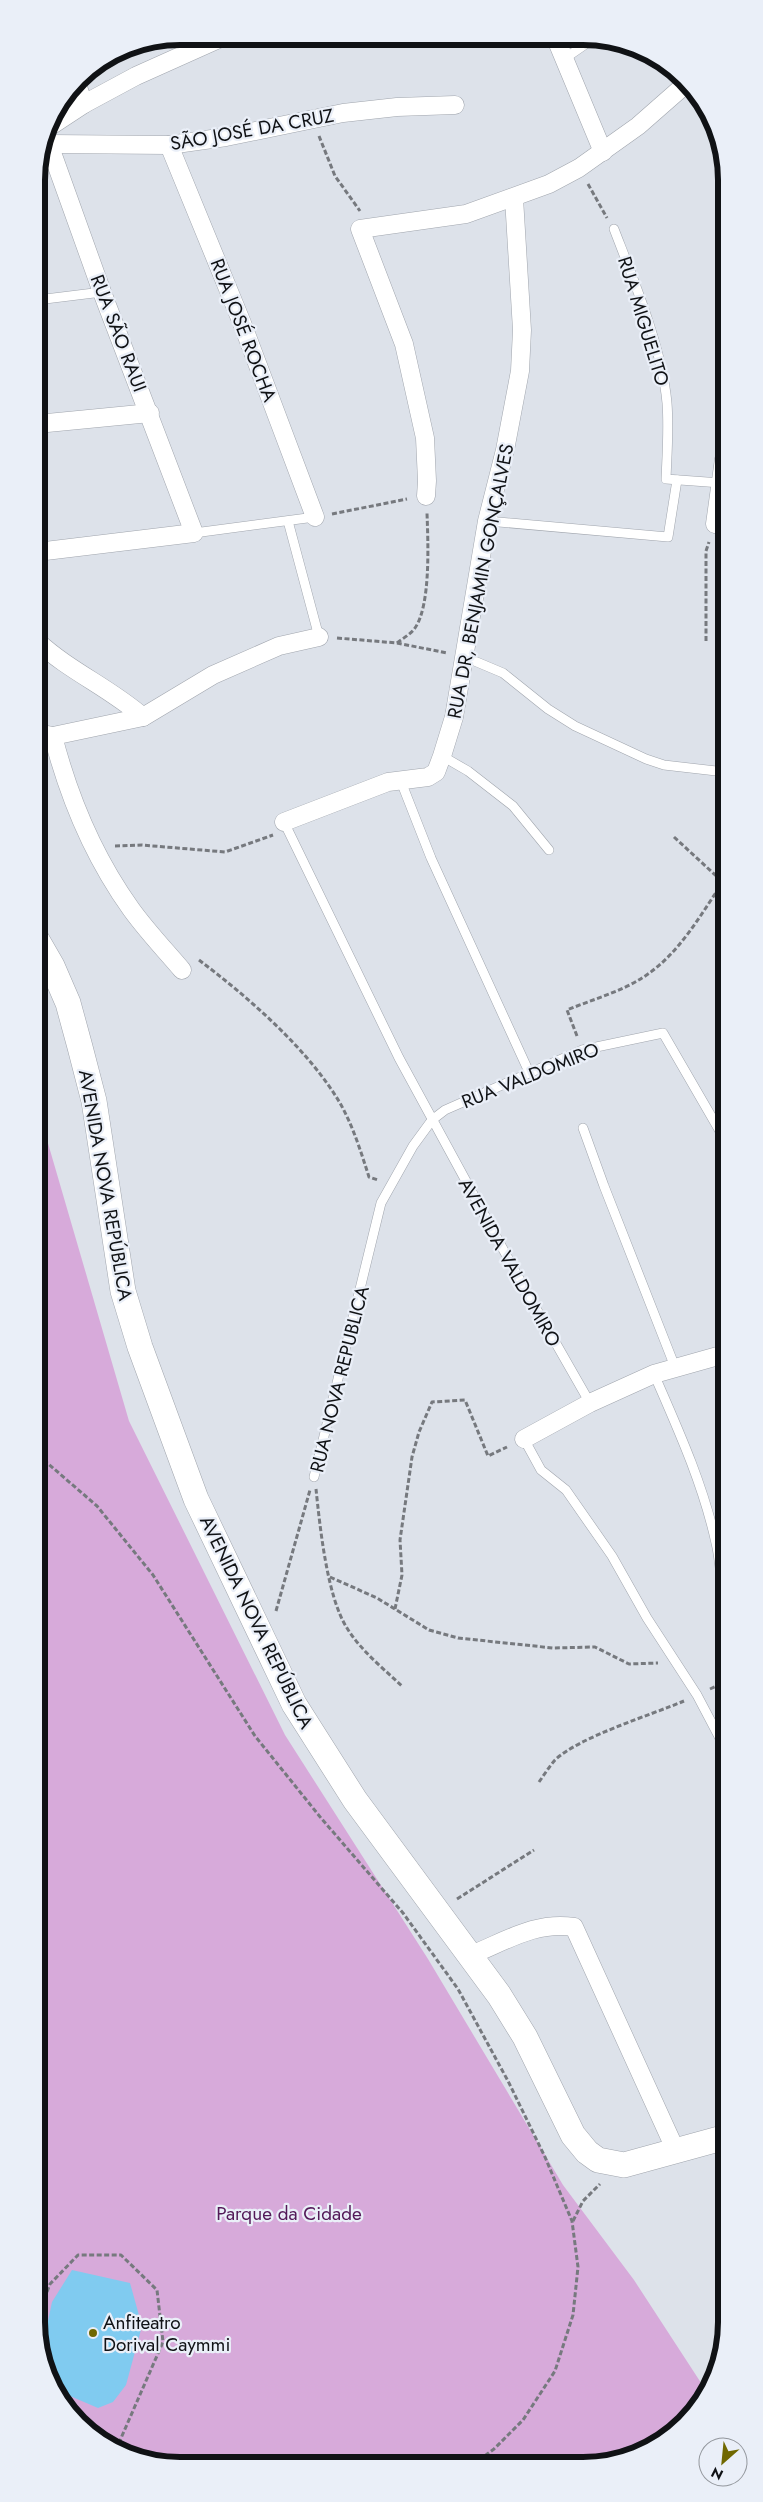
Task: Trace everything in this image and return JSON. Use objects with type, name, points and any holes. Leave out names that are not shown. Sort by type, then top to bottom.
[{"type":"street","points":[[55,128],[84,104],[194,45]]},
{"type":"street","points":[[558,45],[603,152]]},
{"type":"street","points":[[426,496],[425,438],[404,344],[366,228],[466,214],[549,184],[579,168],[603,152],[638,126],[682,88]]},
{"type":"street","points":[[79,90],[84,104]]},
{"type":"street","name":"SÃO JOSÉ DA CRUZ","points":[[53,135],[170,145],[226,137],[343,113],[397,107],[455,106]]},
{"type":"street","name":"RUA SÃO RAUI","points":[[50,144],[102,292],[150,413],[194,533]]},
{"type":"street","name":"RUA JOSÉ ROCHA","points":[[170,145],[242,323],[315,517]]},
{"type":"street","name":"RUA DR, BENJAMIN GONÇALVES","points":[[286,826],[388,782],[428,777],[436,772],[442,756],[454,717],[487,522],[505,450],[520,371],[522,330],[514,198]]},
{"type":"street","points":[[45,423],[150,413]]},
{"type":"street","points":[[715,524],[718,504]]},
{"type":"street","points":[[45,551],[194,533]]},
{"type":"street","points":[[182,970],[130,908],[94,847],[73,806],[45,734],[143,717],[221,671],[279,646],[319,637]]},
{"type":"street","points":[[45,647],[62,661],[110,690],[143,717]]},
{"type":"street","name":"AVENIDA NOVA REPÚBLICA","points":[[45,954],[68,1003],[94,1101],[123,1291],[140,1347],[196,1499],[294,1704],[355,1800],[471,1955],[520,2029],[573,2135],[587,2152],[598,2160],[624,2165],[718,2139]]},
{"type":"street","points":[[524,1439],[590,1403],[654,1374],[718,1356]]},
{"type":"street","points":[[471,1955],[540,1926],[557,1924],[574,1927],[676,2152]]},
{"type":"lane","points":[[564,59],[584,45]]},
{"type":"lane","name":"RUA MIGUELITO","points":[[614,229],[639,298],[663,377],[668,429],[666,479],[677,480]]},
{"type":"lane","points":[[45,299],[102,292]]},
{"type":"lane","points":[[487,522],[668,537],[677,480],[718,483]]},
{"type":"lane","points":[[194,533],[315,517]]},
{"type":"lane","points":[[288,521],[319,637]]},
{"type":"lane","points":[[465,657],[503,673],[548,709],[575,726],[646,759],[664,765],[718,771]]},
{"type":"lane","points":[[442,756],[468,771],[513,806],[549,850]]},
{"type":"lane","points":[[400,780],[431,858],[529,1072]]},
{"type":"lane","name":"AVENIDA VALDOMIRO","points":[[286,826],[370,1002],[432,1120],[590,1403]]},
{"type":"lane","name":"RUA VALDOMIRO","points":[[432,1120],[455,1104],[582,1050],[663,1032],[718,1128]]},
{"type":"lane","name":"RUA NOVA REPUBLICA","points":[[314,1477],[381,1203],[412,1146],[432,1120]]},
{"type":"lane","points":[[583,1128],[676,1367]]},
{"type":"lane","points":[[654,1374],[691,1459],[706,1507],[718,1556]]},
{"type":"lane","points":[[524,1439],[541,1470],[566,1490],[580,1509],[594,1534],[612,1556],[647,1618],[697,1695],[718,1735]]},
{"type":"path","points":[[312,120],[335,176],[366,228]]},
{"type":"path","points":[[579,168],[614,229]]},
{"type":"path","points":[[315,517],[426,496],[428,546],[424,603],[415,628],[397,643]]},
{"type":"path","points":[[706,641],[706,551],[715,524]]},
{"type":"path","points":[[319,637],[397,643],[465,657]]},
{"type":"path","points":[[94,847],[142,845],[225,852],[286,826]]},
{"type":"path","points":[[674,837],[718,877]]},
{"type":"path","points":[[582,1050],[567,1010],[641,979],[661,964],[678,947],[718,890]]},
{"type":"path","points":[[194,956],[244,994],[297,1048],[341,1104],[358,1142],[369,1177],[390,1185]]},
{"type":"path","points":[[395,1609],[402,1575],[400,1540],[412,1457],[419,1432],[432,1402],[465,1400],[488,1456],[524,1439]]},
{"type":"path","points":[[45,1461],[97,1506],[153,1575],[255,1736],[321,1818],[403,1913],[458,1989],[512,2090],[545,2157],[572,2221],[578,2267],[573,2315],[554,2371],[524,2420],[483,2457]]},
{"type":"path","points":[[266,1646],[314,1477]]},
{"type":"path","name":"RUA NOVA REPUBLICA","points":[[314,1477],[322,1538],[330,1577],[346,1628],[367,1653],[403,1687]]},
{"type":"path","points":[[330,1577],[395,1609],[429,1630],[458,1638],[554,1648],[596,1647],[629,1664],[676,1662]]},
{"type":"path","points":[[539,1782],[556,1760],[571,1749],[599,1735],[697,1695]]},
{"type":"path","points":[[436,1910],[478,1887],[534,1850]]},
{"type":"path","points":[[572,2221],[584,2201],[598,2185],[624,2165]]},
{"type":"path","points":[[45,2297],[50,2284],[78,2255],[121,2255],[157,2290],[163,2342],[119,2443]]},
{"type":"green space","name":"Parque da Cidade","points":[[45,1133],[129,1421],[285,1735],[428,1959],[563,2185],[634,2280],[702,2385],[685,2411],[672,2424],[651,2439],[635,2447],[601,2456],[162,2456],[128,2447],[112,2439],[84,2418],[63,2390],[52,2366],[45,2331]]},
{"type":"building","name":"Anfiteatro Dorival Caymmi","points":[[72,2270],[130,2283],[142,2326],[126,2385],[113,2402],[98,2408],[70,2396],[63,2390],[52,2366],[45,2333],[52,2302]]},
{"type":"place","name":"Anfiteatro Dorival Caymmi","points":[[93,2333]]}]
